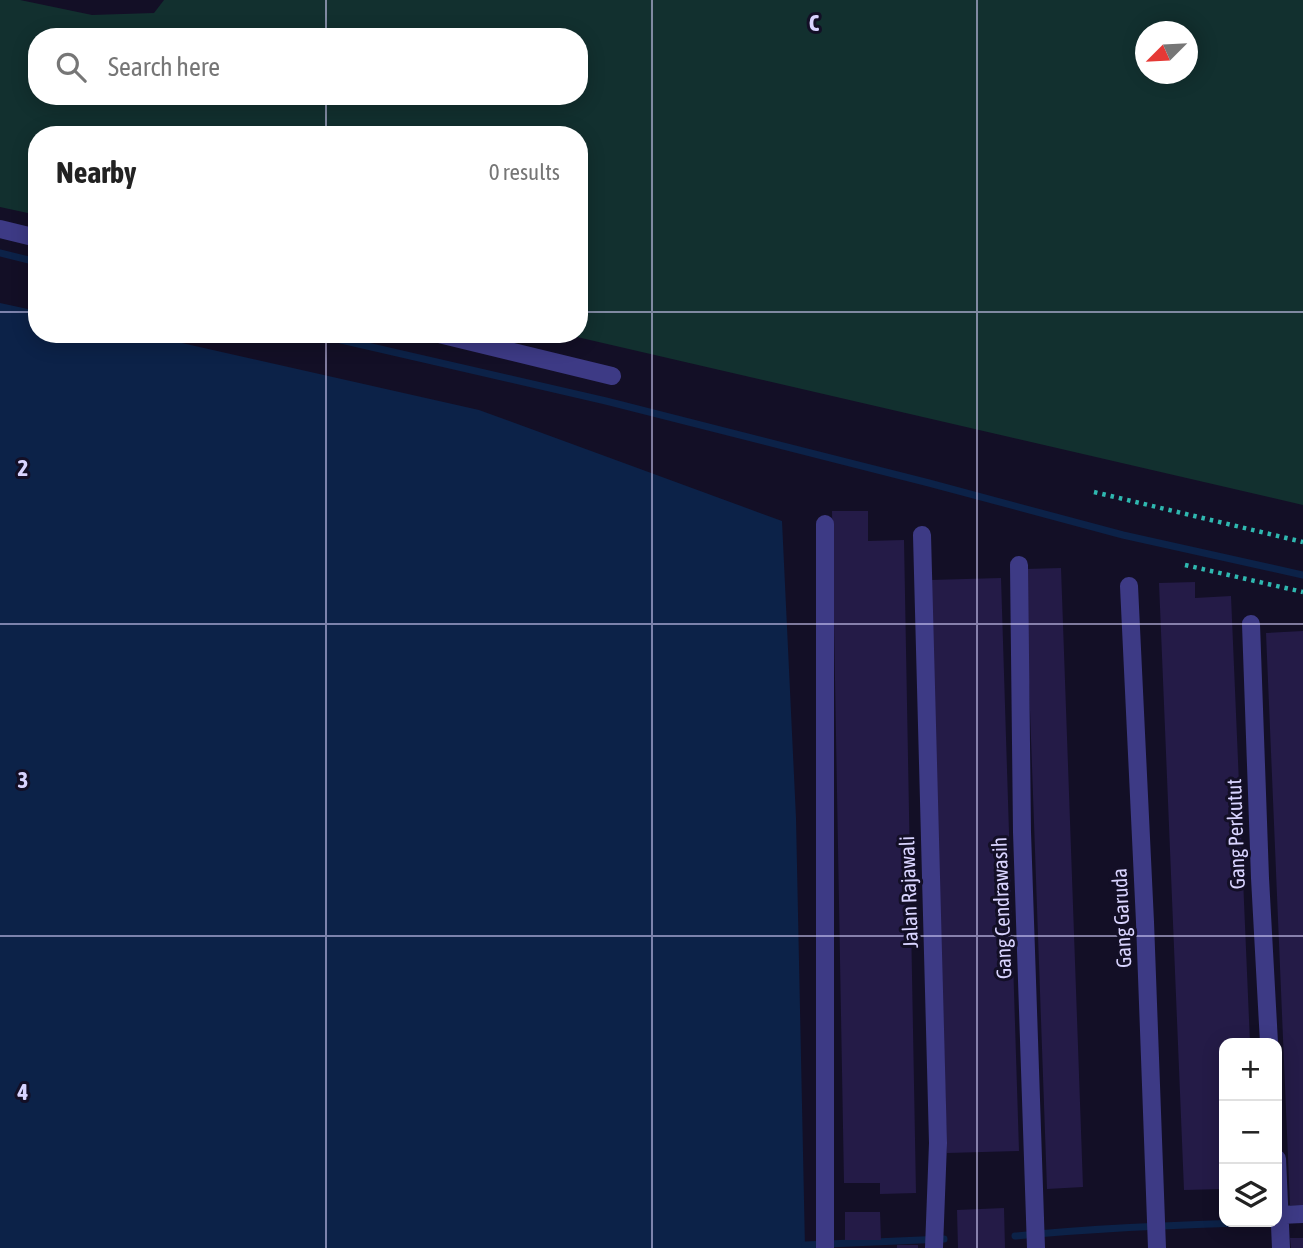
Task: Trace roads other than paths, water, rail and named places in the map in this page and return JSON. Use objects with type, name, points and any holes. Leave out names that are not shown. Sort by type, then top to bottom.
[{"type":"street","points":[[0,229],[28,236]]},
{"type":"street","points":[[476,343],[612,376]]},
{"type":"street","points":[[825,524],[825,1248]]},
{"type":"street","name":"Jalan Rajawali","points":[[922,535],[938,1143],[934,1248]]},
{"type":"street","name":"Gang Cendrawasih","points":[[1019,565],[1022,832],[1036,1248]]},
{"type":"street","name":"Gang Garuda","points":[[1129,586],[1157,1243]]},
{"type":"street","name":"Gang Perkutut","points":[[1251,624],[1269,1038]]},
{"type":"street","points":[[1277,1164],[1281,1228],[1303,1214]]},
{"type":"water","points":[[0,303],[28,309],[28,343],[182,343],[479,410],[782,521],[796,818],[805,1248],[0,1248]]},
{"type":"waterway","points":[[0,253],[28,260]]},
{"type":"waterway","points":[[354,343],[606,401],[1123,535],[1303,575]]},
{"type":"waterway","points":[[1015,1236],[1147,1226],[1219,1224]]},
{"type":"waterway","points":[[805,1245],[944,1239]]}]
